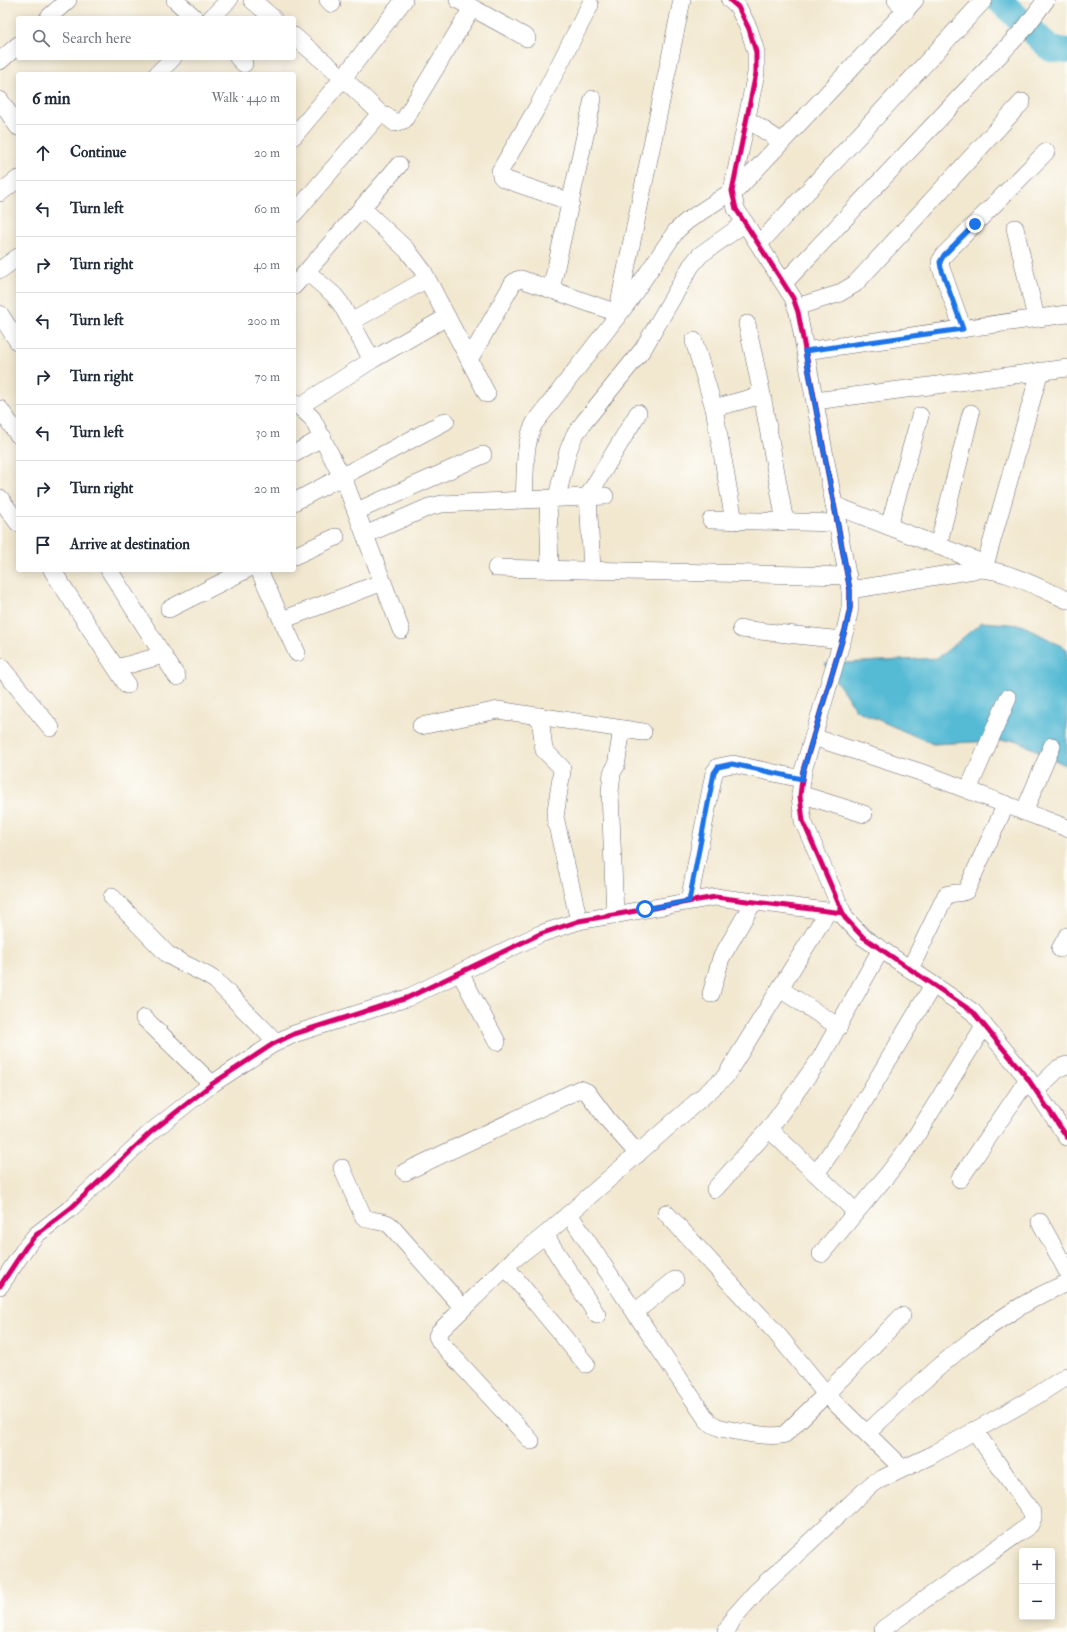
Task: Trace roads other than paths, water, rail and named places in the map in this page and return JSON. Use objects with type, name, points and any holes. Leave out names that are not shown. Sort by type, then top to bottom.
[{"type":"street","points":[[50,16],[68,0]]},
{"type":"street","points":[[175,0],[193,16]]},
{"type":"street","points":[[213,16],[229,0]]},
{"type":"street","points":[[252,0],[271,16]]},
{"type":"street","points":[[296,134],[343,78],[404,0]]},
{"type":"street","points":[[616,316],[682,0]]},
{"type":"street","points":[[730,0],[738,7],[756,52],[756,73],[732,192],[736,209],[784,283],[793,298],[796,307],[849,583],[850,608],[803,771],[801,786],[803,821],[835,912]]},
{"type":"street","points":[[759,244],[984,0]]},
{"type":"street","points":[[784,283],[1025,28],[1043,3]]},
{"type":"street","points":[[296,38],[343,78],[382,115],[386,116],[395,123],[400,123],[404,120],[465,4],[526,38]]},
{"type":"street","points":[[524,499],[529,434],[534,424],[616,316],[676,231],[687,221],[732,192],[782,142],[906,4]]},
{"type":"street","points":[[571,202],[504,180],[500,171],[538,106],[590,5]]},
{"type":"street","points":[[0,61],[16,47]]},
{"type":"street","points":[[159,72],[170,60]]},
{"type":"street","points":[[551,290],[593,99]]},
{"type":"street","points":[[0,100],[16,124]]},
{"type":"street","points":[[796,307],[838,294],[855,284],[1022,102]]},
{"type":"street","points":[[296,212],[378,116],[382,115]]},
{"type":"street","points":[[747,119],[782,142]]},
{"type":"street","points":[[963,329],[940,262],[944,255],[1046,152]]},
{"type":"street","points":[[296,284],[399,165]]},
{"type":"street","points":[[0,193],[16,181]]},
{"type":"street","points":[[362,208],[408,251],[427,279],[487,394]]},
{"type":"street","points":[[550,570],[553,498],[574,436],[643,349],[691,266],[700,255],[746,223]]},
{"type":"street","points":[[1015,228],[1036,318]]},
{"type":"street","points":[[0,270],[16,258]]},
{"type":"street","points":[[307,272],[334,295],[341,304],[372,360]]},
{"type":"street","points":[[351,322],[427,279]]},
{"type":"street","points":[[469,360],[513,282],[516,280],[521,279],[616,316]]},
{"type":"street","points":[[805,351],[1067,314]]},
{"type":"street","points":[[401,630],[357,511],[342,476],[312,418],[297,404],[447,317]]},
{"type":"street","points":[[2,320],[16,339]]},
{"type":"street","points":[[747,324],[762,395],[785,522]]},
{"type":"street","points":[[694,341],[714,408],[734,521]]},
{"type":"street","points":[[814,401],[1067,368]]},
{"type":"street","points":[[984,567],[1040,371]]},
{"type":"street","points":[[714,408],[762,395]]},
{"type":"street","points":[[0,409],[16,432]]},
{"type":"street","points":[[592,570],[588,496],[638,413]]},
{"type":"street","points":[[938,546],[971,413]]},
{"type":"street","points":[[889,526],[920,416]]},
{"type":"street","points":[[296,501],[446,421]]},
{"type":"street","points":[[296,453],[322,437]]},
{"type":"street","points":[[357,511],[483,455]]},
{"type":"street","points":[[365,535],[429,507],[442,504],[605,496]]},
{"type":"street","points":[[834,505],[889,526],[984,567],[1006,574],[1067,600]]},
{"type":"street","points":[[711,520],[838,523]]},
{"type":"street","points":[[296,555],[336,538]]},
{"type":"street","points":[[496,568],[592,570],[849,583],[984,567]]},
{"type":"street","points":[[53,572],[127,685]]},
{"type":"street","points":[[110,572],[177,677]]},
{"type":"street","points":[[169,609],[252,572]]},
{"type":"street","points":[[258,572],[297,653]]},
{"type":"street","points":[[282,620],[383,582]]},
{"type":"street","points":[[741,629],[842,640]]},
{"type":"street","points":[[116,668],[163,655]]},
{"type":"street","points":[[0,666],[51,728]]},
{"type":"street","points":[[968,790],[1008,698]]},
{"type":"street","points":[[421,726],[498,710],[643,732]]},
{"type":"street","points":[[540,716],[544,750],[562,768],[555,817],[578,921]]},
{"type":"street","points":[[615,915],[610,792],[612,773],[616,766],[622,729]]},
{"type":"street","points":[[814,737],[926,774],[1067,828]]},
{"type":"street","points":[[1024,812],[1052,746]]},
{"type":"street","points":[[689,901],[714,773],[718,767],[732,764],[801,786],[864,814]]},
{"type":"street","points":[[910,969],[946,895],[952,892],[966,891],[1006,804]]},
{"type":"street","points":[[112,897],[167,954],[178,961],[207,974],[276,1042]]},
{"type":"street","points":[[0,1286],[26,1247],[36,1235],[71,1208],[151,1132],[212,1084],[276,1042],[294,1034],[407,998],[540,934],[578,921],[715,897],[835,912],[845,918],[863,937],[973,1012],[1032,1085],[1067,1137]]},
{"type":"street","points":[[711,994],[721,958],[754,901]]},
{"type":"street","points":[[531,1441],[438,1339],[439,1332],[506,1267],[545,1235],[725,1077],[780,989],[835,912]]},
{"type":"street","points":[[715,1189],[769,1129],[820,1059],[881,949]]},
{"type":"street","points":[[460,973],[497,1042]]},
{"type":"street","points":[[816,1174],[854,1118],[933,985]]},
{"type":"street","points":[[780,989],[839,1027]]},
{"type":"street","points":[[144,1018],[212,1084]]},
{"type":"street","points":[[821,1254],[911,1144],[984,1026]]},
{"type":"street","points":[[960,1178],[1032,1085],[1059,1068],[1067,1065]]},
{"type":"street","points":[[405,1172],[580,1089],[587,1092],[608,1120],[638,1154]]},
{"type":"street","points":[[769,1129],[856,1212]]},
{"type":"street","points":[[342,1168],[363,1216],[368,1219],[383,1221],[390,1225],[463,1308]]},
{"type":"street","points":[[666,1213],[776,1333],[826,1394],[902,1468]]},
{"type":"street","points":[[569,1214],[707,1420],[720,1428],[770,1436],[780,1436],[785,1434],[902,1316]]},
{"type":"street","points":[[1040,1222],[1067,1271]]},
{"type":"street","points":[[545,1235],[597,1315]]},
{"type":"street","points":[[506,1267],[586,1364]]},
{"type":"street","points":[[635,1312],[675,1280]]},
{"type":"street","points":[[867,1433],[935,1370],[998,1320],[1032,1299],[1067,1283]]},
{"type":"street","points":[[726,1632],[734,1617],[758,1591],[873,1482],[930,1456],[1067,1376]]},
{"type":"street","points":[[882,1629],[1032,1521],[1033,1514],[974,1430]]},
{"type":"water","points":[[982,622],[1022,625],[1067,649],[1067,766],[1016,740],[933,744],[856,710],[825,664],[938,658]]},
{"type":"waterway","points":[[999,0],[1051,49],[1067,51]]}]
